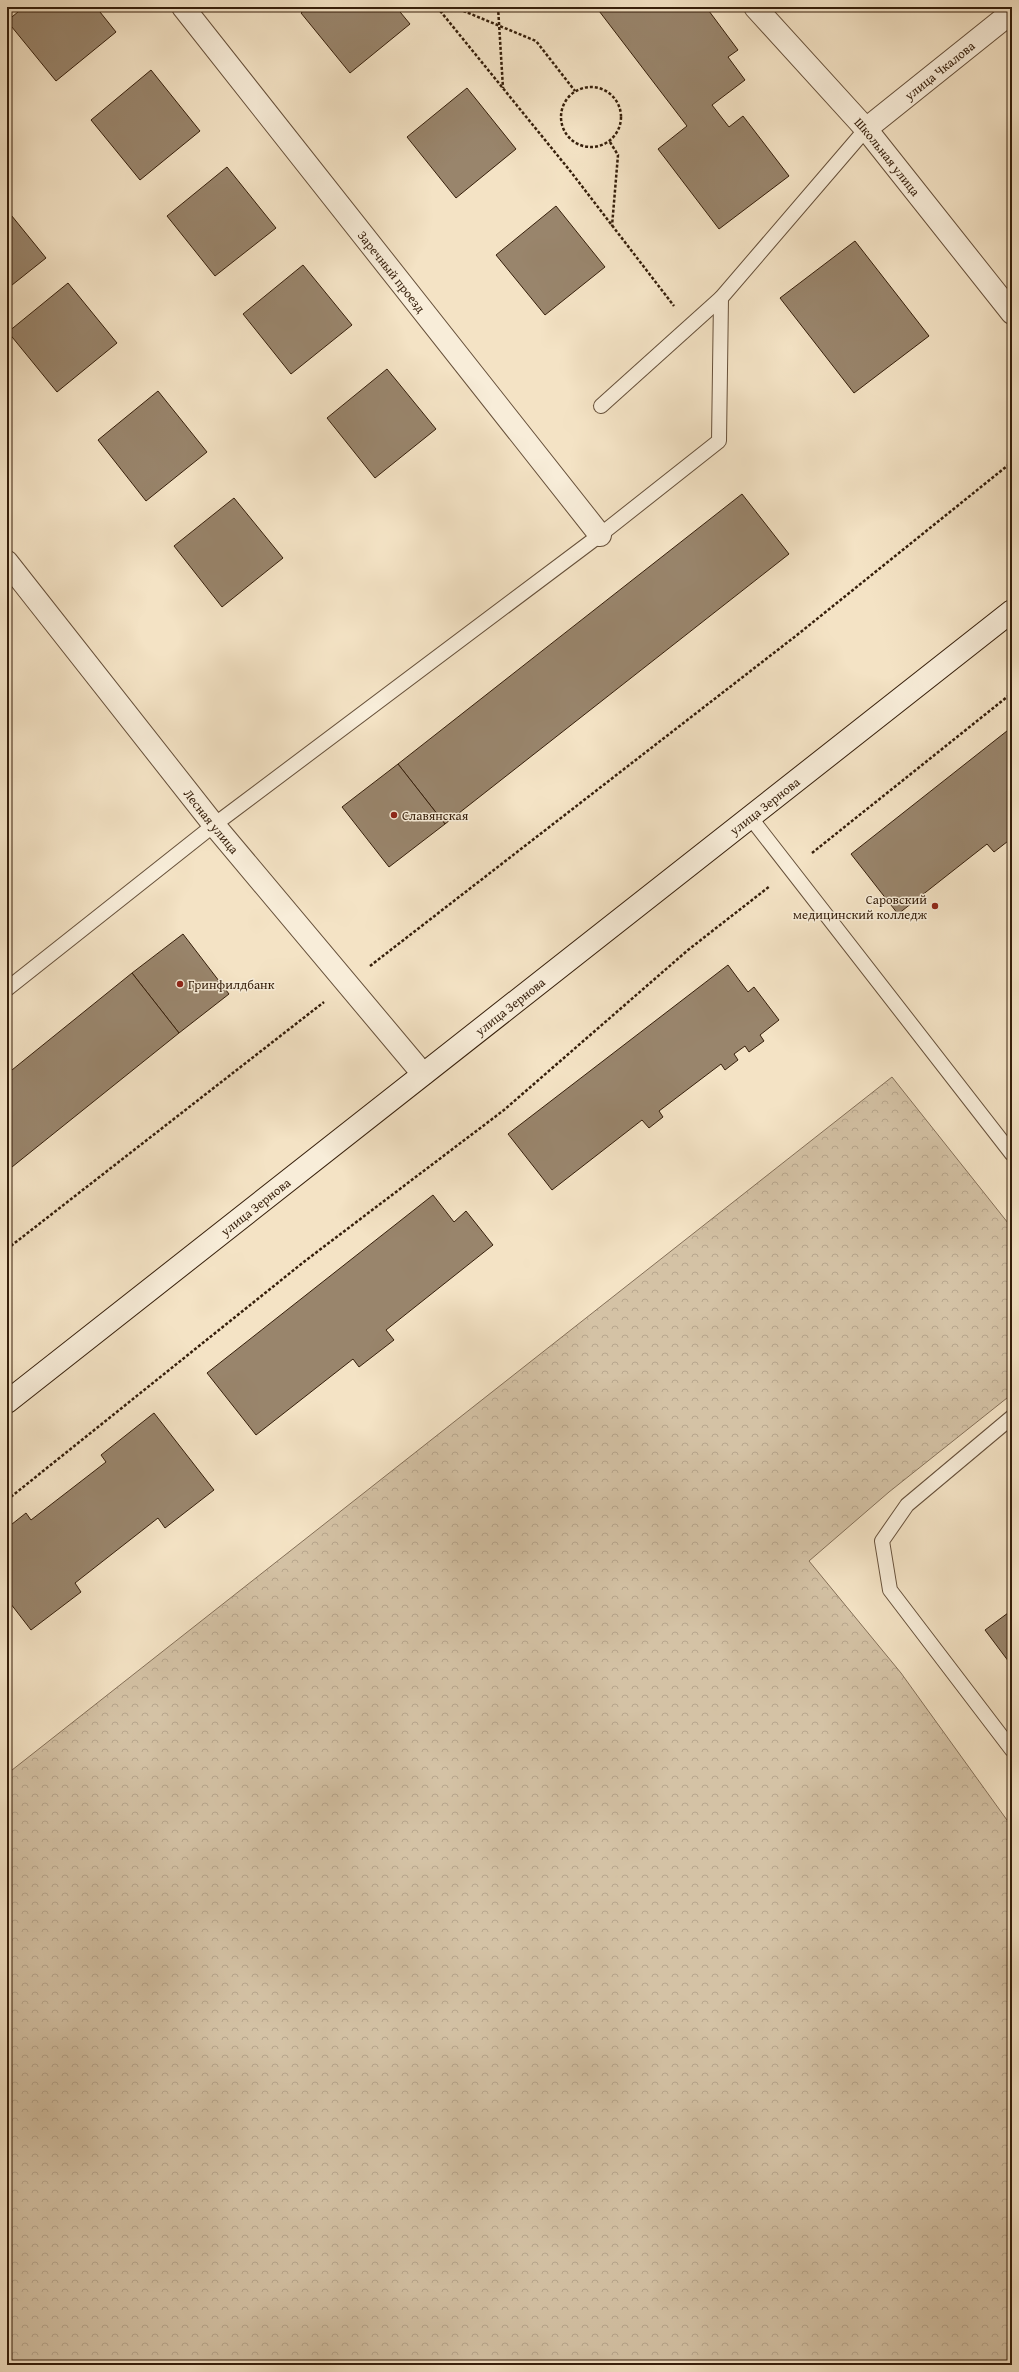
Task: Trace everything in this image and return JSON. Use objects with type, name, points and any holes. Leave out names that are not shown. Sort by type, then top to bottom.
[{"type":"street","name":"Заречный проезд","points":[[183,7],[600,535]]},
{"type":"street","name":"Школьная улица","points":[[755,7],[866,129],[1012,313]]},
{"type":"street","name":"улица Чкалова","points":[[866,129],[1012,12]]},
{"type":"street","name":"Лесная улица","points":[[7,562],[214,825],[423,1074]]},
{"type":"street","name":"улица Зернова","points":[[7,1402],[1012,611]]},
{"type":"lane","points":[[601,406],[721,298],[866,129]]},
{"type":"lane","points":[[7,989],[214,825],[600,535],[718,441],[721,298]]},
{"type":"lane","points":[[750,817],[1012,1154]]},
{"type":"lane","points":[[1012,1417],[907,1504],[882,1541],[890,1590],[1012,1750]]},
{"type":"path","points":[[437,7],[504,89],[690,326]]},
{"type":"path","points":[[454,7],[499,24],[536,41],[575,91]]},
{"type":"path","points":[[498,7],[504,89]]},
{"type":"path","points":[[587,86],[601,88],[612,94],[620,105],[622,119],[619,132],[610,142],[599,147],[588,148],[576,144],[568,136],[562,122],[562,107],[575,91],[587,86]]},
{"type":"path","points":[[610,142],[618,155],[612,226]]},
{"type":"path","points":[[7,1249],[797,635],[1012,462]]},
{"type":"path","points":[[7,1500],[305,1261],[504,1110],[688,950],[1012,693]]},
{"type":"green space","points":[[892,1077],[1012,1228],[1012,1394],[889,1492],[809,1561],[901,1673],[1012,1827],[1012,2365],[7,2365],[7,1774]]},
{"type":"building","points":[[24,7],[96,7],[116,32],[56,81],[7,21]]},
{"type":"building","points":[[308,7],[396,7],[410,24],[350,73],[301,13]]},
{"type":"building","points":[[596,7],[706,7],[738,50],[728,57],[745,80],[712,105],[729,127],[743,116],[789,176],[719,229],[658,149],[687,126]]},
{"type":"building","points":[[151,70],[200,131],[140,180],[91,120]]},
{"type":"building","points":[[467,88],[516,149],[456,198],[407,137]]},
{"type":"building","points":[[227,167],[276,228],[215,276],[167,216]]},
{"type":"building","points":[[556,206],[605,267],[545,315],[496,255]]},
{"type":"building","points":[[7,210],[46,258],[7,289]]},
{"type":"building","points":[[855,241],[929,336],[854,393],[780,298]]},
{"type":"building","points":[[303,265],[352,325],[291,374],[243,314]]},
{"type":"building","points":[[68,283],[117,343],[57,392],[8,332]]},
{"type":"building","points":[[387,369],[436,429],[375,478],[327,418]]},
{"type":"building","points":[[158,391],[207,452],[146,501],[98,440]]},
{"type":"building","points":[[742,494],[789,554],[445,824],[398,764]]},
{"type":"building","points":[[234,498],[283,558],[222,607],[174,546]]},
{"type":"building","points":[[1012,727],[1012,838],[994,852],[987,844],[898,914],[851,854]]},
{"type":"building","name":"Славянская","points":[[398,764],[445,824],[389,867],[342,807]]},
{"type":"building","name":"Гринфилдбанк","points":[[183,934],[229,994],[179,1033],[132,973]]},
{"type":"building","points":[[728,965],[748,992],[754,987],[779,1020],[760,1035],[764,1041],[749,1052],[745,1046],[734,1054],[738,1060],[725,1070],[721,1064],[659,1111],[663,1117],[649,1128],[642,1120],[552,1190],[508,1134]]},
{"type":"building","points":[[132,973],[179,1033],[7,1171],[7,1074]]},
{"type":"building","points":[[433,1195],[454,1222],[466,1211],[493,1245],[386,1330],[394,1340],[359,1367],[353,1359],[256,1435],[207,1373]]},
{"type":"building","points":[[154,1413],[214,1490],[165,1528],[158,1518],[75,1583],[81,1592],[31,1630],[7,1599],[7,1528],[26,1513],[31,1520],[106,1462],[101,1455]]},
{"type":"building","points":[[1012,1610],[1012,1666],[985,1630]]},
{"type":"place","name":"Славянская","points":[[394,815]]},
{"type":"place","name":"Саровский медицинский колледж","points":[[935,906]]},
{"type":"place","name":"Гринфилдбанк","points":[[180,984]]}]
